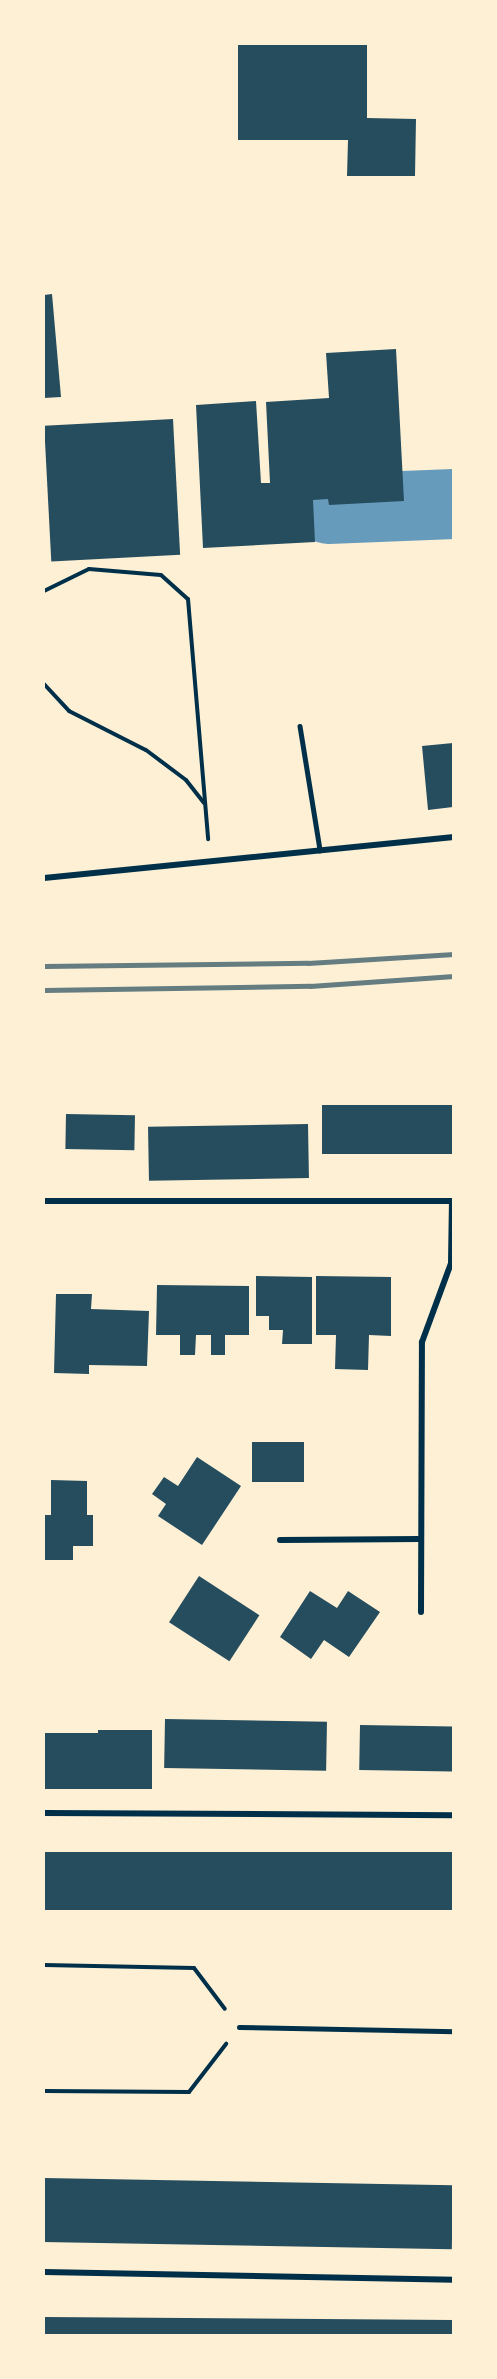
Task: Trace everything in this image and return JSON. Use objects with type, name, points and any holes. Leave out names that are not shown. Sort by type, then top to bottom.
[{"type":"street","points":[[44,878],[453,837]]},
{"type":"street","points":[[44,1201],[453,1201],[451,1263],[422,1342],[421,1612]]},
{"type":"street","points":[[280,1540],[420,1539]]},
{"type":"street","points":[[44,1813],[453,1815]]},
{"type":"street","points":[[44,2272],[453,2280]]},
{"type":"lane","points":[[300,726],[320,850]]},
{"type":"lane","points":[[239,2027],[453,2031]]},
{"type":"path","points":[[44,591],[89,569],[161,575],[188,599],[209,861]]},
{"type":"path","points":[[44,684],[69,711],[146,750],[186,780],[205,804]]},
{"type":"path","points":[[44,1965],[194,1968],[239,2027],[189,2092],[44,2091]]},
{"type":"building","points":[[238,44],[367,44],[367,118],[416,119],[415,176],[347,176],[348,140],[238,140]]},
{"type":"building","points":[[52,294],[61,397],[44,398],[44,295]]},
{"type":"building","points":[[396,349],[404,501],[329,505],[328,499],[313,500],[315,542],[203,548],[196,405],[256,401],[261,483],[270,483],[266,402],[329,398],[326,353]]},
{"type":"building","points":[[173,419],[180,555],[51,562],[44,426]]},
{"type":"building","points":[[453,743],[453,807],[428,810],[422,746]]},
{"type":"building","points":[[322,1105],[453,1105],[453,1154],[322,1154]]},
{"type":"building","points":[[66,1114],[135,1115],[134,1150],[65,1149]]},
{"type":"building","points":[[308,1124],[309,1178],[149,1181],[148,1127]]},
{"type":"building","points":[[256,1276],[312,1277],[312,1344],[282,1344],[283,1330],[269,1330],[269,1316],[256,1316]]},
{"type":"building","points":[[316,1276],[391,1277],[391,1336],[369,1335],[368,1370],[335,1369],[336,1335],[316,1335]]},
{"type":"building","points":[[157,1285],[249,1286],[249,1335],[225,1335],[225,1355],[211,1355],[211,1335],[196,1335],[195,1355],[180,1355],[180,1335],[156,1335]]},
{"type":"building","points":[[56,1294],[92,1294],[91,1309],[149,1311],[147,1366],[89,1365],[89,1374],[54,1373]]},
{"type":"building","points":[[252,1442],[304,1442],[304,1482],[252,1482]]},
{"type":"building","points":[[197,1457],[241,1486],[202,1545],[158,1516],[166,1504],[152,1494],[164,1477],[178,1486]]},
{"type":"building","points":[[51,1480],[87,1481],[87,1515],[93,1515],[93,1546],[73,1546],[73,1560],[44,1560],[44,1515],[51,1515]]},
{"type":"building","points":[[199,1576],[259,1615],[229,1661],[169,1622]]},
{"type":"building","points":[[310,1591],[337,1608],[348,1591],[380,1612],[349,1657],[324,1640],[311,1659],[280,1637]]},
{"type":"building","points":[[165,1719],[327,1722],[326,1771],[164,1768]]},
{"type":"building","points":[[360,1725],[453,1727],[452,1772],[359,1770]]},
{"type":"building","points":[[98,1730],[152,1730],[152,1789],[44,1789],[44,1733],[98,1733]]},
{"type":"building","points":[[44,1852],[453,1852],[453,1910],[44,1910]]},
{"type":"building","points":[[44,2178],[453,2185],[452,2249],[44,2242]]},
{"type":"building","points":[[44,2317],[453,2320],[453,2336],[44,2336]]},
{"type":"waterway","points":[[328,509],[454,504]]},
{"type":"railway","points":[[44,966],[308,963],[454,954]]},
{"type":"railway","points":[[44,990],[310,986],[454,976]]}]
